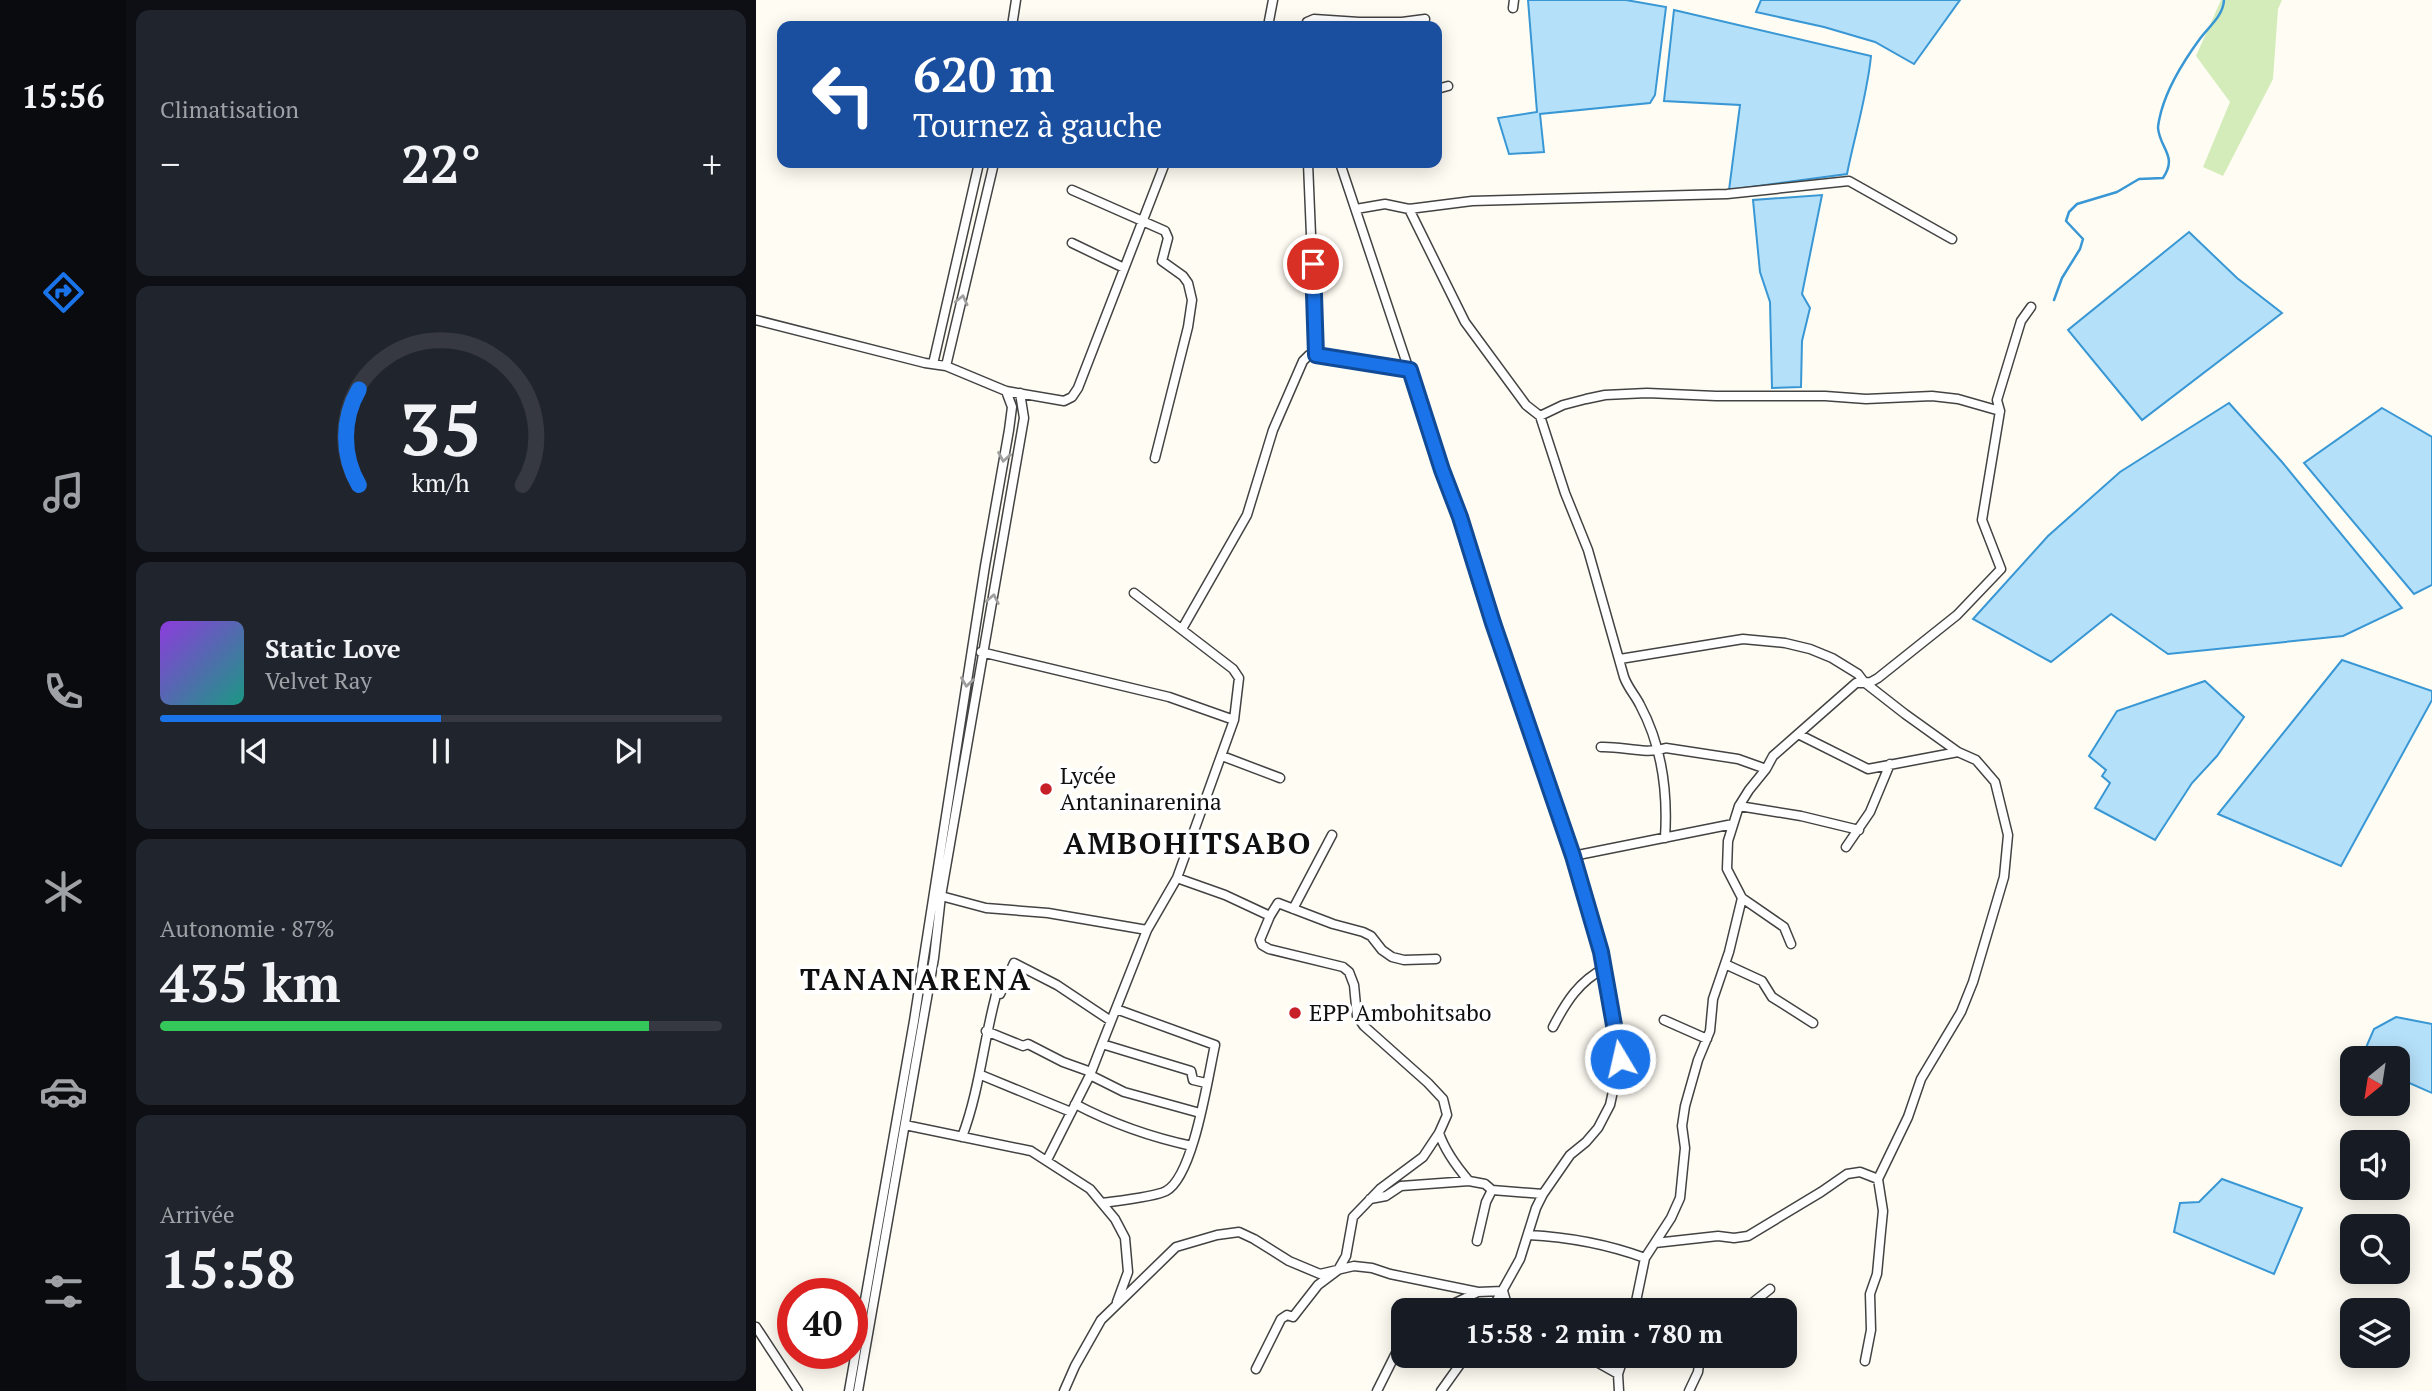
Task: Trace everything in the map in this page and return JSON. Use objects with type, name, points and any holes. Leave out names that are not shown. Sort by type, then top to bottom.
[{"type":"street","points":[[1013,21],[1016,0]]},
{"type":"street","points":[[1269,21],[1273,0]]},
{"type":"street","points":[[1410,21],[1425,19]]},
{"type":"street","points":[[1309,21],[1344,21]]},
{"type":"street","points":[[1442,88],[1448,86]]},
{"type":"street","points":[[933,364],[978,168]]},
{"type":"street","points":[[946,366],[993,168]]},
{"type":"street","points":[[756,320],[946,366],[1006,391],[1064,401],[1072,397],[1078,388],[1163,168]]},
{"type":"street","points":[[1308,168],[1316,355]]},
{"type":"street","points":[[1342,168],[1573,856],[1605,968],[1620,1059],[1610,1105],[1598,1128],[1570,1154],[1543,1194],[1520,1259],[1499,1298]]},
{"type":"street","points":[[1356,209],[1385,204],[1409,209],[1472,201],[1727,194],[1849,181],[1952,239]]},
{"type":"street","points":[[1072,190],[1143,219],[1167,234],[1162,261],[1183,276],[1191,290],[1188,327],[1155,458]]},
{"type":"street","points":[[1409,209],[1465,322],[1526,405],[1540,416],[1565,493],[1588,550],[1624,677],[1644,716],[1657,751],[1666,793],[1665,838]]},
{"type":"street","points":[[1072,243],[1124,268]]},
{"type":"street","points":[[1791,944],[1784,927],[1742,898],[1727,869],[1728,841],[1739,806],[1773,757],[1798,734],[1856,683],[1878,678],[1956,615],[2001,569],[1982,520],[2000,411],[1997,400],[2021,321],[2031,307]]},
{"type":"street","points":[[1182,629],[1247,515],[1273,430],[1303,361],[1309,355],[1316,355],[1410,370]]},
{"type":"street","points":[[880,1244],[918,1021],[934,958],[939,890],[971,650],[1012,407],[1006,391]]},
{"type":"street","points":[[952,808],[983,653],[1024,418],[1020,393]]},
{"type":"street","points":[[1540,416],[1563,405],[1586,399],[1605,395],[1647,393],[1866,399],[1932,396],[1958,399],[2000,411]]},
{"type":"street","points":[[985,566],[998,568]]},
{"type":"street","points":[[1047,1160],[1091,1074],[1147,930],[1177,878],[1234,720],[1238,678],[1233,669],[1134,593]]},
{"type":"street","points":[[1620,659],[1743,639],[1796,645],[1832,658],[1858,674],[1864,682],[1958,752],[1976,760],[1995,782],[2008,835],[2004,877],[1973,982],[1961,1012],[1921,1079],[1908,1117],[1878,1179],[1882,1211],[1881,1231],[1877,1273],[1870,1294],[1871,1330],[1864,1361]]},
{"type":"street","points":[[971,650],[1169,697],[1234,720]]},
{"type":"street","points":[[1798,734],[1868,769],[1958,752]]},
{"type":"street","points":[[1601,747],[1657,751],[1666,748],[1738,759],[1766,769]]},
{"type":"street","points":[[1222,756],[1280,779]]},
{"type":"street","points":[[1846,847],[1870,812],[1890,764]]},
{"type":"street","points":[[1739,806],[1801,816],[1859,830]]},
{"type":"street","points":[[1573,856],[1733,824]]},
{"type":"street","points":[[1293,909],[1332,835]]},
{"type":"street","points":[[1177,878],[1225,895],[1270,916]]},
{"type":"street","points":[[939,890],[986,908],[1048,913],[1147,930]]},
{"type":"street","points":[[1638,1298],[1645,1258],[1680,1198],[1685,1148],[1682,1126],[1698,1060],[1707,1038],[1713,999],[1742,898]]},
{"type":"street","points":[[1256,1368],[1281,1319],[1287,1315],[1293,1317],[1318,1285],[1338,1270],[1346,1256],[1353,1217],[1370,1199],[1423,1157],[1447,1115],[1443,1099],[1364,1026],[1357,1016],[1357,1001],[1349,972],[1343,967],[1262,945],[1260,940],[1270,916],[1278,903],[1332,924],[1363,932],[1371,936],[1382,950],[1392,957],[1412,961],[1436,959]]},
{"type":"street","points":[[962,1137],[981,1075],[986,1031],[996,995],[1000,994],[1014,963],[1057,985],[1111,1021]]},
{"type":"street","points":[[1725,964],[1762,981],[1772,997],[1813,1023]]},
{"type":"street","points":[[1553,1027],[1581,983],[1605,968]]},
{"type":"street","points":[[1102,1203],[1166,1192],[1175,1183],[1198,1132],[1214,1045],[1116,1009]]},
{"type":"street","points":[[1664,1020],[1707,1038]]},
{"type":"street","points":[[986,1031],[1023,1046],[1028,1044],[1124,1092],[1200,1113]]},
{"type":"street","points":[[1102,1044],[1191,1071],[1194,1080],[1206,1083]]},
{"type":"street","points":[[981,1075],[1118,1126],[1192,1146]]},
{"type":"street","points":[[849,1391],[905,1125],[903,1110]]},
{"type":"street","points":[[905,1125],[1031,1151],[1090,1189],[1125,1238],[1128,1272],[1116,1305]]},
{"type":"street","points":[[1439,1133],[1456,1166],[1469,1181]]},
{"type":"street","points":[[1656,1243],[1718,1236],[1748,1236],[1847,1174],[1860,1172],[1878,1179]]},
{"type":"street","points":[[1370,1199],[1386,1196],[1401,1186],[1469,1181],[1485,1184],[1492,1190],[1543,1194]]},
{"type":"street","points":[[1477,1241],[1486,1202],[1492,1190]]},
{"type":"street","points":[[1064,1391],[1074,1366],[1101,1320],[1176,1247],[1217,1235],[1239,1232],[1305,1269],[1320,1274],[1354,1266],[1478,1292],[1503,1291]]},
{"type":"street","points":[[1528,1235],[1558,1236],[1611,1245],[1645,1258]]},
{"type":"street","points":[[1759,1298],[1770,1289]]},
{"type":"street","points":[[858,1391],[871,1290]]},
{"type":"street","points":[[1503,1291],[1505,1298]]},
{"type":"street","points":[[1465,1298],[1478,1292]]},
{"type":"street","points":[[756,1327],[798,1391]]},
{"type":"street","points":[[1377,1391],[1391,1360]]},
{"type":"street","points":[[1441,1391],[1457,1368]]},
{"type":"street","points":[[1607,1368],[1618,1374]]},
{"type":"street","points":[[1619,1391],[1620,1368]]},
{"type":"street","points":[[1689,1391],[1698,1368]]},
{"type":"green space","points":[[2221,0],[2282,0],[2278,9],[2273,79],[2223,176],[2203,167],[2230,102],[2196,56]]},
{"type":"water","points":[[1528,0],[1626,0],[1666,7],[1655,95],[1650,103],[1540,114],[1544,152],[1509,154],[1498,118],[1537,112]]},
{"type":"water","points":[[1761,0],[1960,0],[1914,64],[1875,42],[1756,12]]},
{"type":"water","points":[[1674,10],[1871,56],[1847,174],[1729,190],[1740,105],[1664,101]]},
{"type":"water","points":[[1822,195],[1802,294],[1810,308],[1802,341],[1801,387],[1772,388],[1770,302],[1760,272],[1753,200]]},
{"type":"water","points":[[2189,232],[2237,278],[2282,313],[2142,420],[2068,330]]},
{"type":"water","points":[[2229,403],[2282,462],[2402,608],[2343,636],[2168,654],[2111,614],[2051,662],[1973,619],[2048,536],[2120,472]]},
{"type":"water","points":[[2382,408],[2432,437],[2432,585],[2414,594],[2304,463]]},
{"type":"water","points":[[2342,660],[2432,691],[2432,700],[2341,866],[2218,814]]},
{"type":"water","points":[[2205,681],[2244,717],[2217,756],[2192,783],[2155,840],[2095,808],[2110,783],[2102,776],[2106,770],[2089,756],[2117,711]]},
{"type":"water","points":[[2396,1017],[2432,1024],[2432,1093],[2410,1083],[2410,1046],[2367,1046],[2374,1029]]},
{"type":"water","points":[[2222,1179],[2302,1208],[2274,1274],[2174,1232],[2180,1203],[2199,1202]]},
{"type":"waterway","points":[[2054,300],[2062,278],[2083,239],[2066,221],[2069,212],[2077,204],[2117,192],[2139,179],[2163,178],[2169,164],[2158,128],[2164,102],[2182,66],[2218,17],[2224,0]]},
{"type":"place","name":"Lycée Antaninarenina","points":[[1046,789]]},
{"type":"place","name":"EPP Ambohitsabo","points":[[1295,1013]]},
{"type":"district","name":"AMBOHITSABO","points":[[1188,844]]},
{"type":"district","name":"TANANARENA","points":[[916,980]]},
{"type":"route","points":[[1313,264],[1316,355],[1410,370],[1573,856],[1605,968],[1620,1059]]}]
